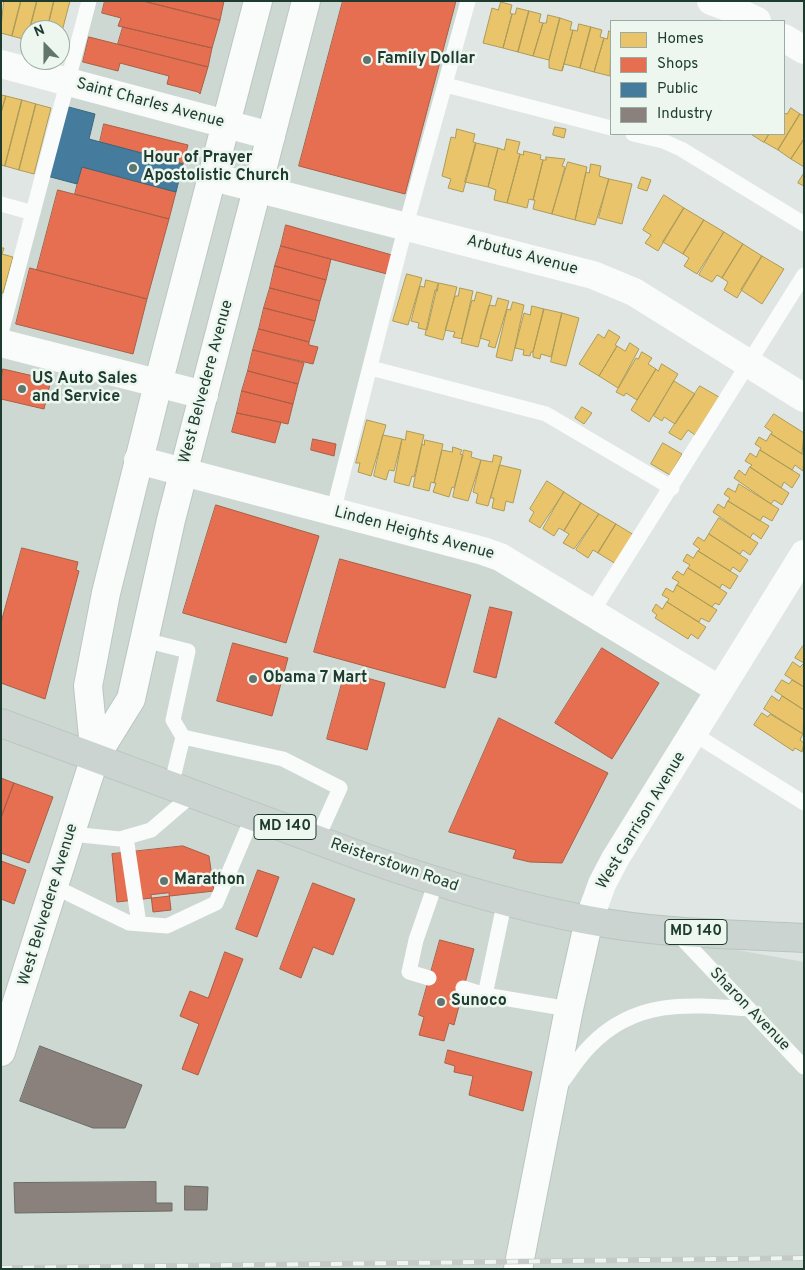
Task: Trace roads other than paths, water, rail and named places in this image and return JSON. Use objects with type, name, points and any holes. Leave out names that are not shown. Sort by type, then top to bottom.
[{"type":"main road","name":"Reisterstown Road","points":[[1,722],[436,882],[589,920],[674,930],[804,938]]},
{"type":"street","name":"West Belvedere Avenue","points":[[95,757],[88,686],[106,593],[138,460],[258,1]]},
{"type":"street","name":"West Belvedere Avenue","points":[[1,1052],[6,1022],[55,887],[95,757],[131,699],[184,472],[306,1]]},
{"type":"street","points":[[711,1],[755,20]]},
{"type":"street","points":[[785,39],[804,50]]},
{"type":"street","name":"Saint Charles Avenue","points":[[1,64],[270,136]]},
{"type":"street","name":"Arbutus Avenue","points":[[213,177],[406,225],[613,282],[634,292],[804,398]]},
{"type":"street","points":[[1,343],[204,395]]},
{"type":"street","name":"Linden Heights Avenue","points":[[138,460],[483,550],[500,557],[720,690]]},
{"type":"street","name":"West Garrison Avenue","points":[[519,1265],[569,1009],[589,920],[602,884],[615,859],[804,554]]},
{"type":"lane","points":[[1,332],[89,1]]},
{"type":"lane","points":[[333,512],[406,225],[468,1]]},
{"type":"lane","points":[[446,85],[610,128]]},
{"type":"lane","points":[[637,135],[663,141],[681,149],[804,224]]},
{"type":"lane","points":[[1,204],[33,213]]},
{"type":"lane","points":[[592,612],[672,488],[804,275]]},
{"type":"lane","points":[[371,368],[546,414],[672,488]]},
{"type":"lane","points":[[71,834],[120,839],[151,830],[182,790],[183,737],[173,720],[188,651],[144,640]]},
{"type":"lane","points":[[694,734],[804,803]]},
{"type":"lane","points":[[183,737],[283,758],[340,788],[317,839]]},
{"type":"lane","points":[[55,887],[129,923],[167,926],[216,903],[253,816]]},
{"type":"lane","points":[[126,837],[139,924]]},
{"type":"lane","points":[[429,978],[409,972],[416,940],[436,882]]},
{"type":"lane","points":[[485,995],[505,900]]},
{"type":"lane","name":"Sharon Avenue","points":[[674,930],[804,1067]]},
{"type":"lane","points":[[463,988],[485,995],[569,1009]]},
{"type":"lane","points":[[552,1095],[589,1047],[610,1028],[635,1014],[668,1006],[693,1004],[748,1009]]},
{"type":"railway","points":[[1,1268],[804,1258]]},
{"type":"place","name":"Family Dollar","points":[[367,60]]},
{"type":"place","name":"Hour of Prayer Apostolistic Church","points":[[133,168]]},
{"type":"place","name":"US Auto Sales and Service","points":[[22,389]]},
{"type":"place","name":"Obama 7 Mart","points":[[253,679]]},
{"type":"place","name":"Marathon","points":[[164,881]]},
{"type":"place","name":"Sunoco","points":[[441,1002]]}]
